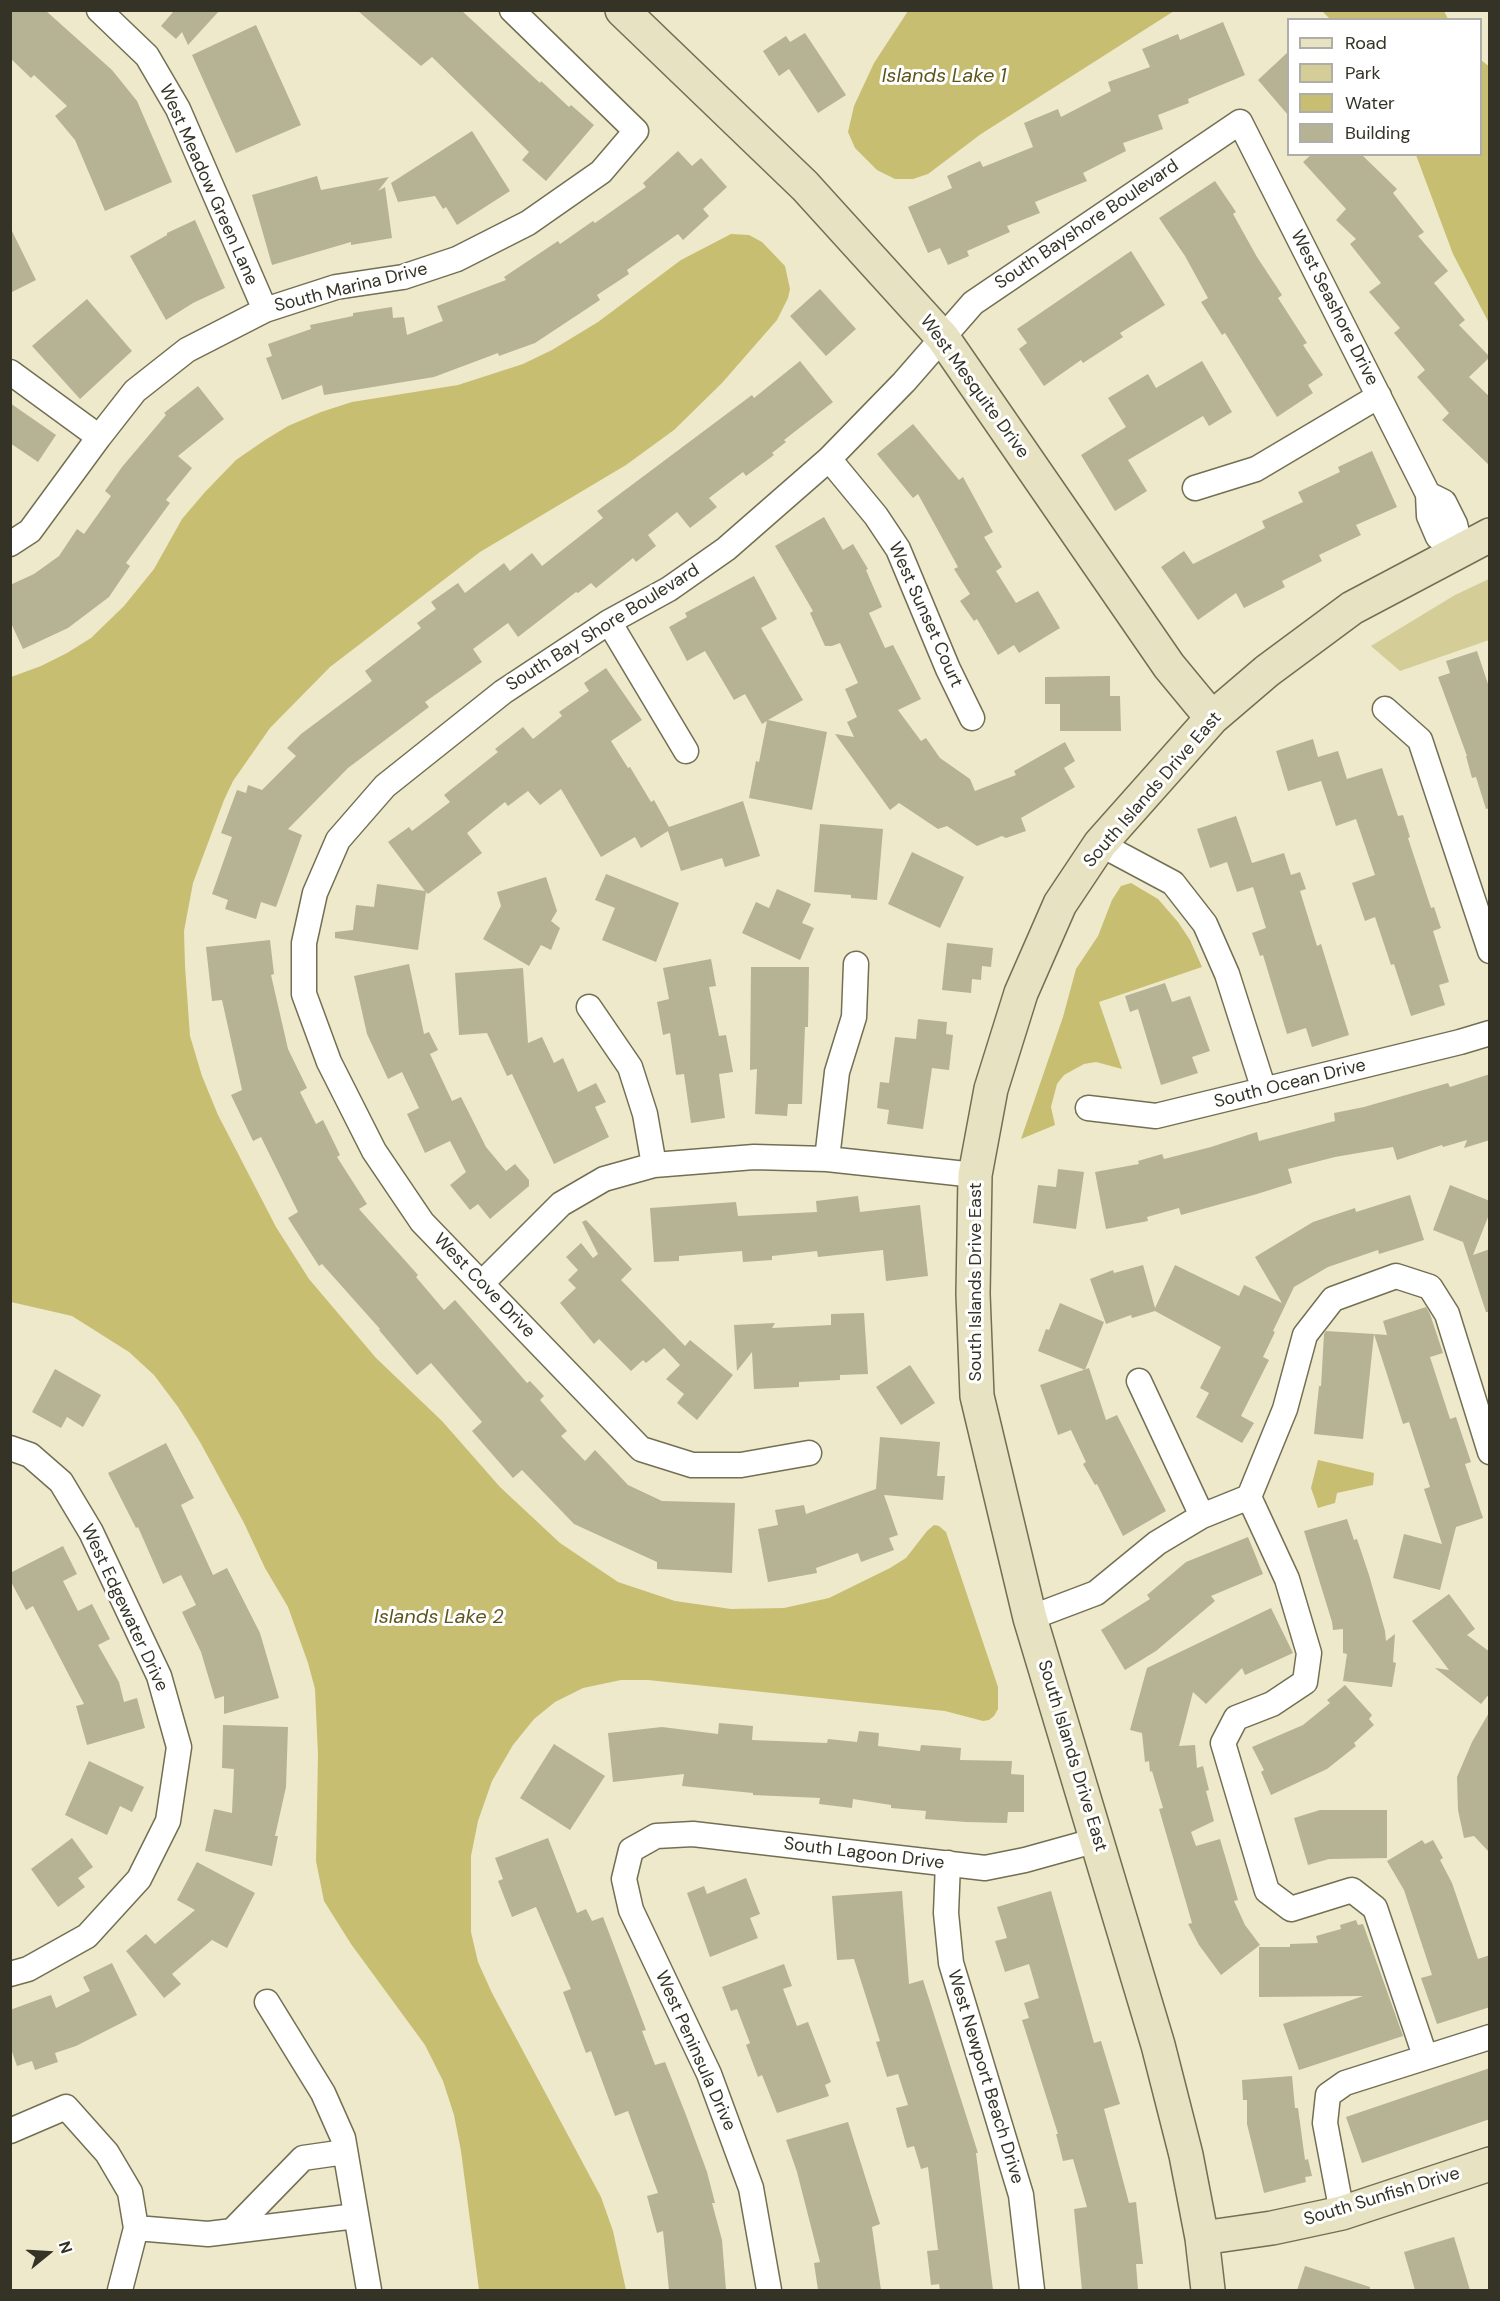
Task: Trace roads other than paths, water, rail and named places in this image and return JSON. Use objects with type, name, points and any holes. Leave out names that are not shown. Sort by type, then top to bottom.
[{"type":"street","name":"West Meadow Green Lane","points":[[99,10],[147,56],[178,109],[265,310]]},
{"type":"street","name":"South Marina Drive","points":[[10,544],[30,531],[135,391],[187,350],[265,310],[336,288],[403,277],[457,260],[528,223],[601,172],[636,131],[512,10]]},
{"type":"street","name":"West Mesquite Drive","points":[[622,10],[806,186],[943,338],[1169,666],[1212,718]]},
{"type":"street","name":"South Bayshore Boulevard","points":[[943,338],[973,303],[1240,122]]},
{"type":"street","name":"West Seashore Drive","points":[[1240,122],[1428,494],[1429,516],[1438,537],[1461,550]]},
{"type":"street","name":"South Bay Shore Boulevard","points":[[304,943],[315,893],[338,840],[385,786],[503,692],[609,622],[669,589],[726,549],[829,459],[943,338]]},
{"type":"street","points":[[10,372],[99,437]]},
{"type":"street","points":[[1195,489],[1256,469],[1378,396]]},
{"type":"street","name":"West Sunset Court","points":[[829,459],[876,516],[898,549],[948,669],[972,718]]},
{"type":"street","name":"South Islands Drive East","points":[[1208,2290],[1202,2238],[1186,2155],[1158,2045],[1030,1617],[977,1396],[973,1294],[975,1175],[991,1089],[1021,993],[1060,904],[1100,844],[1212,718],[1267,671],[1352,608],[1490,535]]},
{"type":"street","points":[[609,622],[686,751]]},
{"type":"street","points":[[1385,709],[1420,741],[1490,951]]},
{"type":"street","points":[[1100,844],[1173,883],[1205,924],[1227,974],[1264,1090]]},
{"type":"street","name":"West Cove Drive","points":[[304,943],[304,994],[329,1062],[374,1151],[422,1222],[641,1449],[692,1465],[741,1465],[809,1453]]},
{"type":"street","points":[[827,1159],[837,1072],[854,1017],[856,964]]},
{"type":"street","points":[[589,1007],[630,1067],[645,1114],[654,1165]]},
{"type":"street","name":"South Ocean Drive","points":[[1088,1108],[1156,1116],[1490,1033]]},
{"type":"street","points":[[482,1283],[561,1203],[604,1179],[654,1165],[754,1157],[827,1159],[975,1175]]},
{"type":"street","points":[[1030,1617],[1096,1593],[1157,1544],[1202,1516],[1249,1497],[1285,1409],[1305,1335],[1333,1299],[1396,1276],[1430,1287],[1447,1314],[1490,1452]]},
{"type":"street","points":[[1139,1381],[1202,1516]]},
{"type":"street","name":"West Edgewater Drive","points":[[19,1972],[87,1936],[139,1879],[168,1821],[179,1747],[159,1676],[91,1532],[61,1482],[20,1451]]},
{"type":"street","points":[[1249,1497],[1287,1579],[1309,1653],[1305,1682],[1272,1704],[1236,1718],[1223,1743],[1268,1891],[1291,1909],[1352,1890],[1375,1908],[1425,2056]]},
{"type":"street","name":"South Lagoon Drive","points":[[631,1850],[656,1836],[693,1834],[985,1868],[1025,1860],[1097,1840]]},
{"type":"street","name":"West Peninsula Drive","points":[[631,1850],[624,1879],[632,1910],[709,2074],[752,2187],[769,2290]]},
{"type":"street","name":"West Newport Beach Drive","points":[[948,1863],[946,1913],[951,1963],[1021,2195],[1032,2290]]},
{"type":"street","points":[[267,2002],[323,2093],[343,2138],[369,2290]]},
{"type":"street","points":[[1342,2213],[1325,2123],[1328,2095],[1345,2083],[1490,2037]]},
{"type":"street","points":[[10,2131],[66,2107],[107,2153],[130,2192],[136,2228],[120,2290]]},
{"type":"street","points":[[231,2231],[303,2158],[345,2152]]},
{"type":"street","name":"South Sunfish Drive","points":[[1202,2238],[1272,2228],[1342,2213],[1490,2164]]},
{"type":"street","points":[[136,2228],[208,2234],[356,2216]]},
{"type":"water","name":"Islands Lake 1","points":[[908,11],[1174,11],[981,134],[928,174],[913,179],[895,179],[877,170],[855,148],[848,132],[854,106],[874,63]]},
{"type":"water","points":[[1322,11],[1444,11],[1448,18],[1329,18]]},
{"type":"water","points":[[1482,61],[1490,67],[1489,323],[1453,254],[1416,156],[1482,156]]},
{"type":"water","name":"Islands Lake 2","points":[[731,234],[749,235],[762,242],[785,266],[790,289],[777,320],[722,383],[674,430],[626,465],[480,552],[330,667],[270,728],[233,781],[224,800],[193,883],[184,931],[190,1036],[202,1076],[218,1115],[276,1227],[309,1279],[376,1358],[442,1421],[500,1487],[560,1543],[618,1582],[675,1601],[731,1609],[784,1608],[829,1598],[890,1568],[906,1558],[934,1525],[939,1526],[946,1532],[998,1687],[998,1709],[989,1720],[983,1721],[945,1711],[648,1680],[621,1680],[583,1688],[555,1702],[534,1719],[513,1745],[492,1781],[478,1821],[471,1856],[471,1932],[478,1962],[492,1993],[601,2197],[613,2231],[626,2290],[479,2290],[461,2151],[454,2115],[443,2081],[425,2045],[351,1944],[324,1901],[316,1861],[318,1755],[315,1689],[288,1607],[265,1568],[244,1523],[200,1442],[154,1375],[129,1352],[72,1316],[11,1302],[11,677],[41,666],[91,638],[124,606],[154,569],[182,519],[205,492],[236,460],[265,440],[288,426],[352,402],[458,385],[523,364],[552,350],[598,322],[681,260]]},
{"type":"water","points":[[1131,883],[1158,899],[1178,922],[1190,940],[1202,967],[1099,1002],[1122,1069],[1096,1062],[1084,1064],[1064,1075],[1057,1084],[1051,1107],[1055,1125],[1021,1139],[1063,1017],[1076,969],[1098,936],[1112,900],[1121,886]]},
{"type":"water","points":[[1318,1460],[1374,1473],[1373,1485],[1337,1493],[1335,1503],[1318,1508],[1311,1488]]}]
